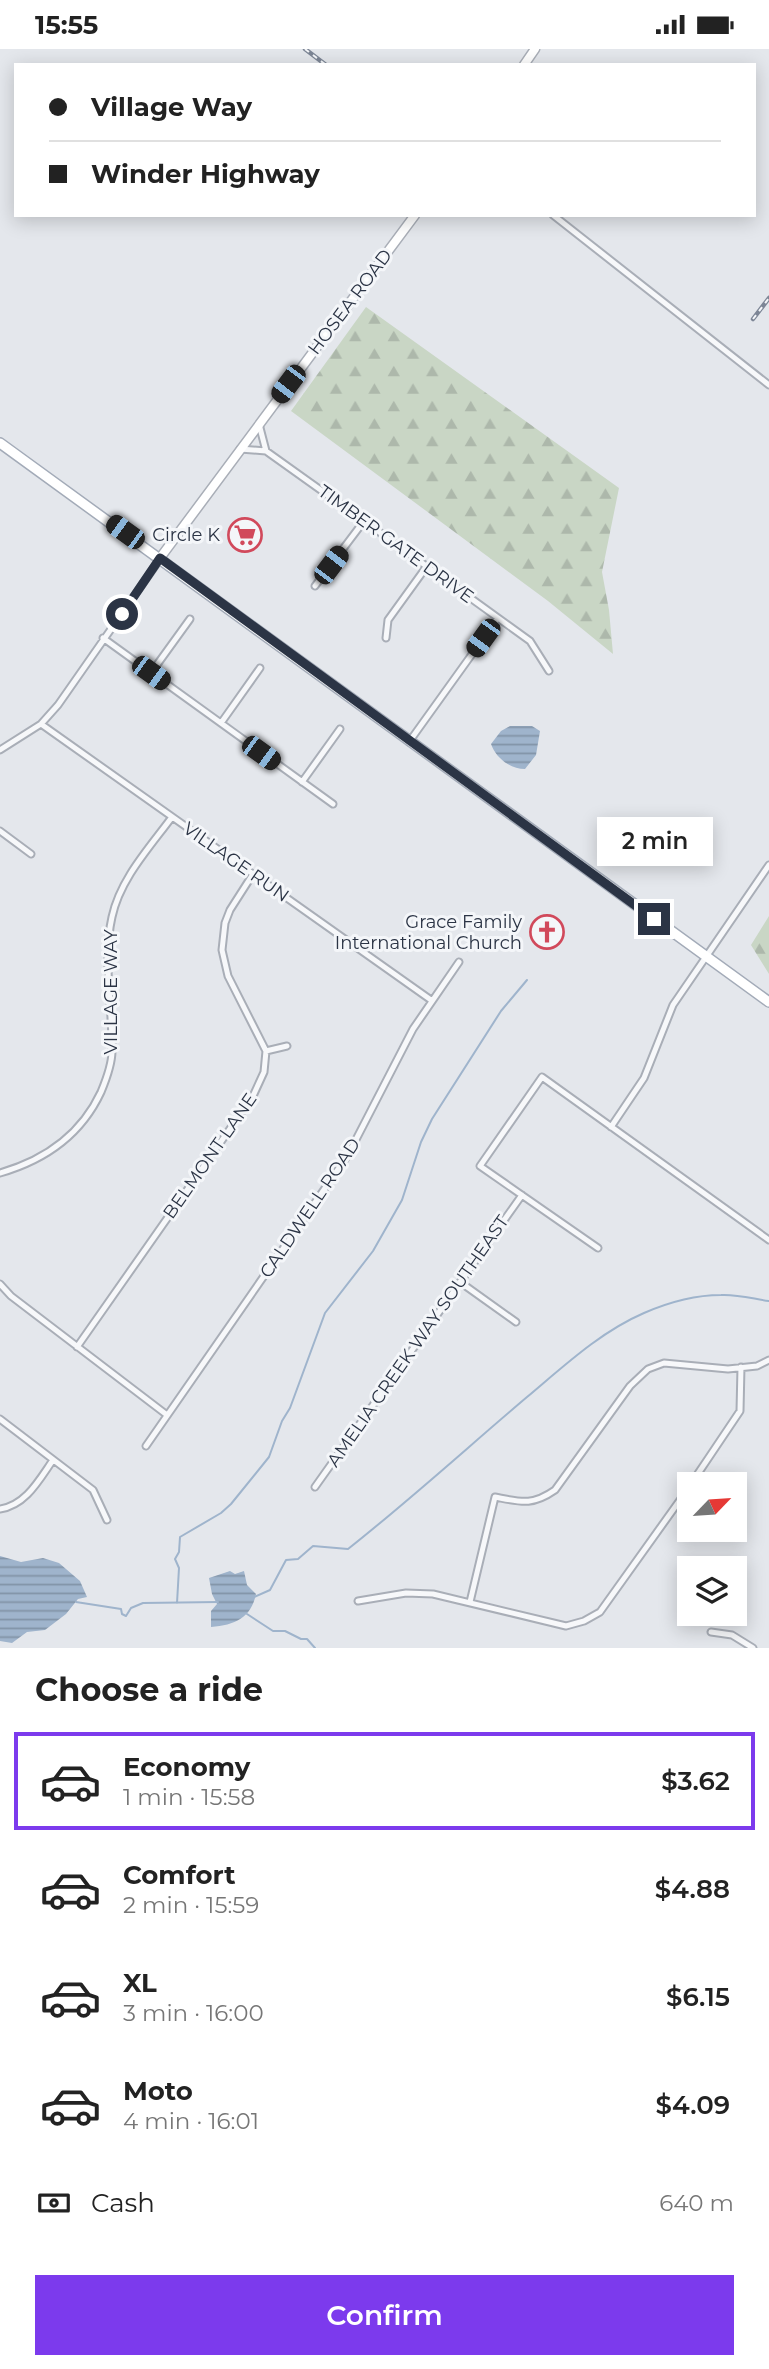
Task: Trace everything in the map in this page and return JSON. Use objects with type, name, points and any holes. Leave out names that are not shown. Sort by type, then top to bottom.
[{"type":"main road","points":[[0,443],[769,1002]]},
{"type":"street","name":"HOSEA ROAD","points":[[160,558],[413,217]]},
{"type":"street","points":[[556,217],[769,385]]},
{"type":"street","points":[[240,449],[266,451],[258,424]]},
{"type":"street","name":"TIMBER GATE DRIVE","points":[[266,451],[530,641],[549,671]]},
{"type":"street","points":[[315,586],[364,521]]},
{"type":"street","points":[[0,750],[41,724],[58,705],[160,558]]},
{"type":"street","points":[[386,638],[388,620],[427,566]]},
{"type":"street","points":[[409,742],[498,618]]},
{"type":"street","points":[[151,673],[190,619]]},
{"type":"street","points":[[103,638],[333,804]]},
{"type":"street","points":[[221,723],[260,668]]},
{"type":"street","name":"VILLAGE RUN","points":[[41,724],[431,1000]]},
{"type":"street","points":[[302,782],[341,729]]},
{"type":"street","name":"VILLAGE WAY","points":[[0,1173],[30,1163],[64,1142],[94,1106],[106,1080],[113,1054],[107,946],[112,916],[124,885],[172,817]]},
{"type":"street","points":[[0,831],[31,854]]},
{"type":"street","points":[[611,1127],[644,1078],[673,1005],[769,865]]},
{"type":"street","points":[[253,874],[230,910],[225,923],[222,950],[228,976],[266,1051],[287,1047]]},
{"type":"street","name":"CALDWELL ROAD","points":[[146,1446],[348,1155],[413,1029],[459,962]]},
{"type":"street","name":"BELMONT LANE","points":[[77,1347],[253,1096],[264,1072],[266,1051]]},
{"type":"street","points":[[598,1248],[480,1166],[542,1077],[769,1240]]},
{"type":"street","name":"AMELIA CREEK WAY SOUTHEAST","points":[[314,1487],[522,1195]]},
{"type":"street","points":[[460,1282],[516,1322]]},
{"type":"street","points":[[0,1284],[11,1296],[167,1415]]},
{"type":"street","points":[[470,1602],[495,1497],[524,1503],[541,1500],[555,1490],[630,1386],[648,1369],[664,1363],[728,1369],[757,1366],[769,1360]]},
{"type":"street","points":[[699,1472],[740,1411],[741,1367]]},
{"type":"street","points":[[0,1419],[93,1490],[107,1520]]},
{"type":"street","points":[[0,1509],[11,1507],[25,1498],[53,1459]]},
{"type":"street","points":[[358,1601],[407,1593],[433,1594],[566,1626],[584,1621],[600,1612],[677,1503]]},
{"type":"street","points":[[711,1632],[732,1635],[753,1648]]},
{"type":"green space","points":[[366,307],[619,488],[602,572],[613,654],[548,601],[291,411]]},
{"type":"green space","points":[[769,916],[769,974],[751,945]]},
{"type":"water","points":[[510,726],[532,726],[540,731],[536,755],[525,769],[504,762],[491,744],[501,731]]},
{"type":"water","points":[[0,1556],[21,1562],[43,1558],[59,1563],[80,1581],[87,1597],[78,1599],[66,1614],[45,1630],[27,1632],[12,1643],[0,1641]]},
{"type":"water","points":[[230,1571],[235,1574],[244,1571],[247,1585],[256,1594],[254,1602],[241,1619],[211,1627],[211,1611],[217,1604],[209,1578]]},
{"type":"waterway","points":[[177,1603],[179,1568],[175,1559],[179,1552],[180,1537],[221,1513],[269,1457],[325,1313],[373,1251],[402,1200],[421,1142],[432,1119],[501,1011],[527,980]]},
{"type":"waterway","points":[[254,1597],[270,1590],[286,1560],[298,1559],[313,1546],[348,1549],[569,1362],[612,1330],[662,1306],[702,1296],[733,1295],[769,1301]]},
{"type":"waterway","points":[[76,1602],[121,1609],[126,1616],[131,1608],[143,1603],[218,1602]]},
{"type":"waterway","points":[[247,1614],[273,1631],[285,1631],[307,1639],[315,1648]]},
{"type":"railway","points":[[305,49],[323,63]]},
{"type":"railway","points":[[753,319],[769,298]]},
{"type":"place","name":"Circle K","points":[[245,535]]},
{"type":"place","name":"Grace Family International Church","points":[[547,932]]},
{"type":"route","points":[[122,614],[160,558],[654,919]]}]
